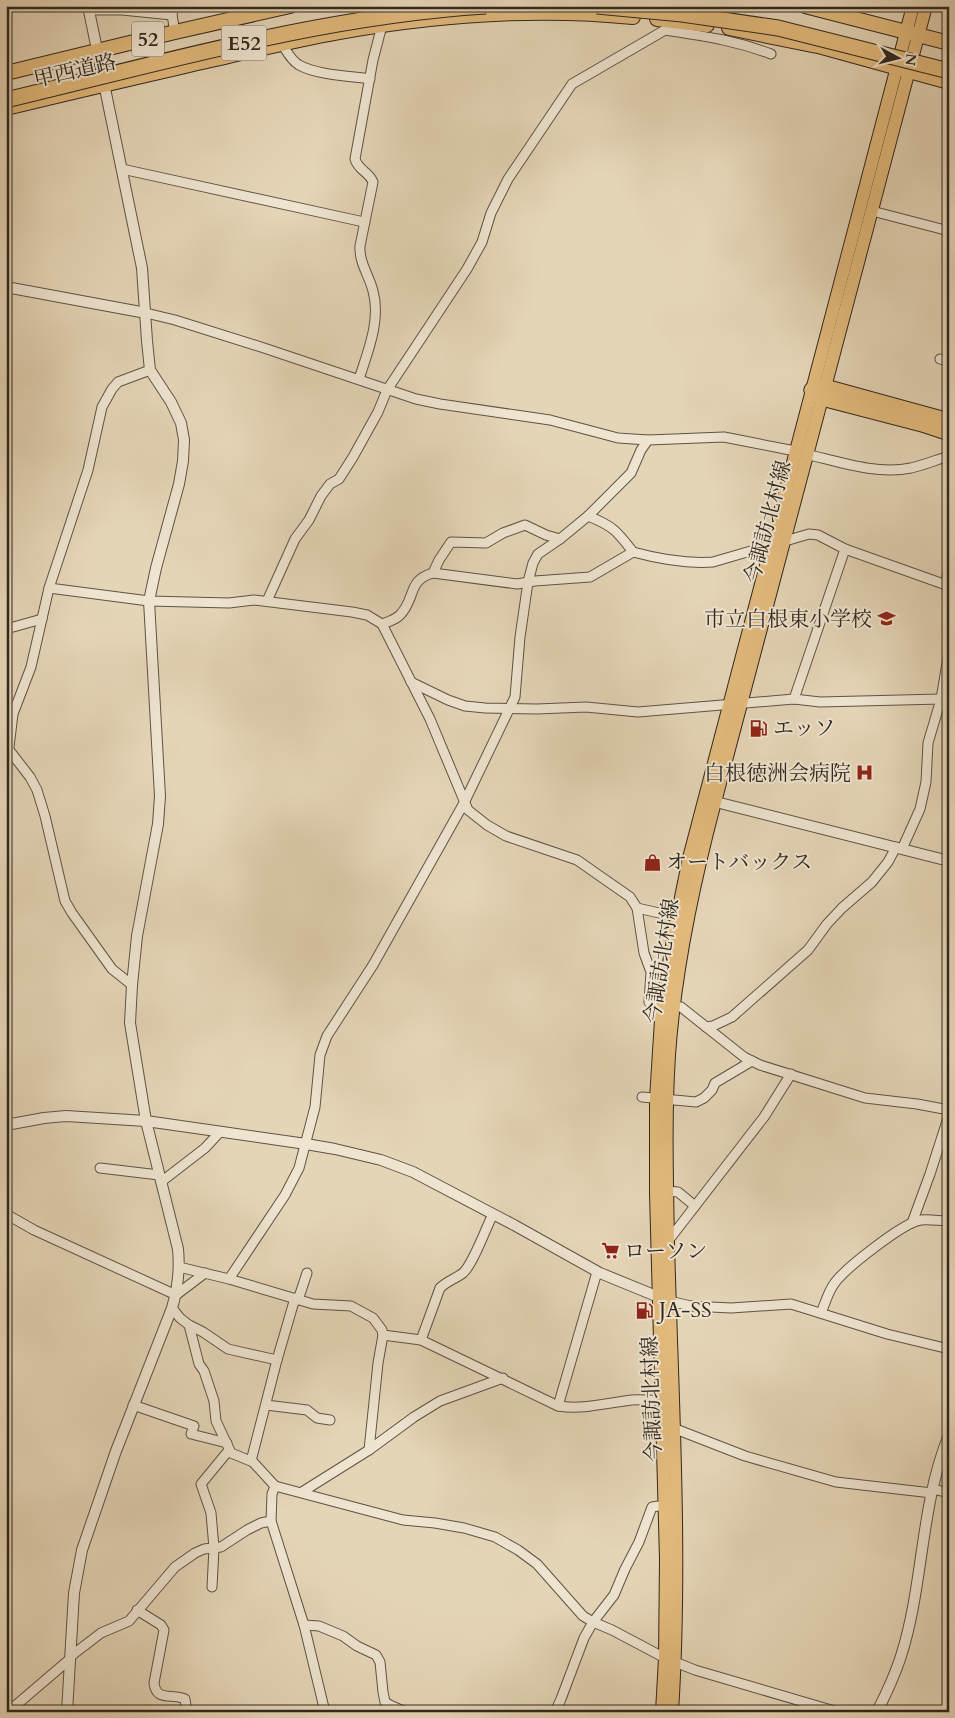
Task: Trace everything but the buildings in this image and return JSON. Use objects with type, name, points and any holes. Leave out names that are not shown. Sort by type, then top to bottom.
[{"type":"highway","name":"甲西道路","points":[[6,73],[290,6]]},
{"type":"highway","name":"E52","points":[[6,94],[260,33],[353,15],[416,6]]},
{"type":"highway","name":"E52","points":[[6,100],[243,43],[314,28],[436,10],[486,6]]},
{"type":"highway","points":[[596,6],[634,8],[778,28],[949,71]]},
{"type":"highway","points":[[805,6],[949,43]]},
{"type":"highway","name":"甲西道路","points":[[6,108],[336,32],[469,15],[517,13],[669,16],[822,47],[949,82]]},
{"type":"highway","points":[[669,16],[730,14],[778,22],[879,45],[949,65]]},
{"type":"highway","points":[[870,50],[920,68],[949,75]]},
{"type":"highway","points":[[820,392],[949,421]]},
{"type":"highway","points":[[820,392],[949,433]]},
{"type":"main road","name":"今諏訪北村線","points":[[820,392],[912,32],[913,6]]},
{"type":"main road","name":"今諏訪北村線","points":[[912,32],[926,6]]},
{"type":"main road","name":"今諏訪北村線","points":[[735,703],[770,545],[820,392],[872,211],[903,69]]},
{"type":"main road","name":"今諏訪北村線","points":[[672,1712],[664,1504],[667,1401],[664,1299],[655,1146],[661,1098],[676,917],[710,800],[735,703],[783,540],[801,453]]},
{"type":"main road","name":"今諏訪北村線","points":[[668,1005],[687,920],[710,800]]},
{"type":"main road","name":"今諏訪北村線","points":[[661,1098],[668,1241],[664,1299]]},
{"type":"main road","name":"今諏訪北村線","points":[[662,1712],[670,1660],[677,1559],[673,1428],[667,1401]]},
{"type":"street","points":[[360,379],[372,342],[376,302],[360,254],[364,222],[373,182],[371,177],[356,165],[355,159],[370,79],[387,6]]},
{"type":"street","points":[[67,1712],[74,1593],[82,1550],[133,1405],[172,1308],[180,1267],[178,1250],[146,1121],[130,1023],[137,936],[158,824],[160,796],[150,601],[156,568],[179,484],[185,450],[180,423],[171,402],[150,370],[146,341],[146,313],[142,268],[89,8],[172,10],[175,32]]},
{"type":"street","points":[[267,601],[296,540],[321,496],[330,484],[339,478],[353,457],[378,412],[387,390],[467,269],[482,242],[492,213],[508,179],[572,84],[669,16],[725,39],[771,54]]},
{"type":"street","points":[[282,44],[291,58],[299,65],[311,70],[370,79]]},
{"type":"street","points":[[122,169],[364,222]]},
{"type":"street","points":[[872,211],[949,232]]},
{"type":"street","points":[[6,287],[146,313],[183,322],[416,399],[550,420],[618,438],[648,440],[724,437],[871,469],[889,470],[911,468],[949,456]]},
{"type":"street","points":[[6,772],[13,714],[31,667],[49,588],[88,470],[102,407],[106,397],[118,382],[150,370]]},
{"type":"street","points":[[229,1279],[285,1195],[299,1168],[315,1107],[320,1055],[327,1036],[373,966],[464,803],[515,697],[520,637],[528,582],[533,563],[538,554],[588,516],[630,473],[640,450],[648,440]]},
{"type":"street","points":[[588,516],[607,523],[617,531],[633,552],[656,558],[700,563],[713,562],[783,540],[809,534],[818,535],[845,549],[947,585],[949,569]]},
{"type":"street","points":[[433,573],[439,560],[452,542],[486,543],[503,533],[524,525],[560,539]]},
{"type":"street","points":[[794,699],[845,549]]},
{"type":"street","points":[[382,624],[400,614],[405,608],[418,580],[423,575],[433,573],[517,584],[590,578],[633,552]]},
{"type":"street","points":[[49,588],[150,601],[229,603],[254,600],[267,601],[367,615],[382,624],[430,719],[468,810],[487,825],[506,836],[577,860],[630,897],[637,908],[644,953],[651,972],[649,1002],[682,1007],[744,1057],[752,1061],[864,1098],[949,1110]]},
{"type":"street","points":[[6,629],[42,619]]},
{"type":"street","points":[[706,1027],[713,1026],[732,1017],[808,950],[827,924],[872,882],[899,848],[920,809],[926,782],[928,743],[941,699],[949,651]]},
{"type":"street","points":[[411,682],[448,700],[466,706],[537,710],[586,707],[638,712],[794,699],[820,702],[941,699]]},
{"type":"street","points":[[8,754],[30,777],[37,790],[65,901],[112,969],[132,985]]},
{"type":"street","points":[[710,800],[949,860]]},
{"type":"street","points":[[637,908],[676,917]]},
{"type":"street","points":[[642,1097],[696,1102],[704,1098],[712,1090],[715,1083],[752,1061]]},
{"type":"street","points":[[668,1241],[764,1117],[791,1074]]},
{"type":"street","points":[[6,1125],[66,1116],[146,1121],[306,1144],[353,1153],[381,1160],[405,1169],[597,1272],[664,1299],[691,1306],[730,1308],[791,1304],[887,1334],[949,1349]]},
{"type":"street","points":[[912,1223],[949,1116]]},
{"type":"street","points":[[100,1168],[160,1179],[205,1148],[219,1133]]},
{"type":"street","points":[[666,1191],[678,1192],[694,1206]]},
{"type":"street","points":[[6,1214],[34,1230],[176,1295]]},
{"type":"street","points":[[422,1340],[440,1288],[463,1273],[469,1265],[492,1214]]},
{"type":"street","points":[[821,1313],[834,1284],[851,1265],[912,1223],[921,1220],[949,1222]]},
{"type":"street","points":[[180,1267],[229,1279],[313,1304],[351,1306],[373,1318],[382,1330],[383,1336],[378,1363],[369,1450]]},
{"type":"street","points":[[558,1406],[597,1272]]},
{"type":"street","points":[[176,1295],[205,1273]]},
{"type":"street","points":[[252,1461],[277,1360],[307,1273]]},
{"type":"street","points":[[172,1308],[189,1325],[228,1348],[277,1360]]},
{"type":"street","points":[[189,1325],[199,1364],[204,1371],[214,1401],[216,1421],[231,1453],[252,1461],[275,1486],[403,1520],[464,1528],[495,1537],[518,1550],[537,1564],[583,1616],[593,1622],[670,1660],[695,1670],[838,1712]]},
{"type":"street","points":[[383,1336],[422,1340],[558,1406],[584,1408],[634,1400],[667,1401]]},
{"type":"street","points":[[302,1492],[369,1450],[414,1417],[440,1401],[502,1378]]},
{"type":"street","points":[[133,1405],[194,1426],[191,1434],[228,1446]]},
{"type":"street","points":[[266,1406],[307,1410],[317,1418],[330,1420]]},
{"type":"street","points":[[673,1428],[745,1456],[836,1482],[949,1493]]},
{"type":"street","points":[[877,1712],[891,1684],[901,1656],[914,1599],[932,1491],[949,1435]]},
{"type":"street","points":[[212,1587],[214,1548],[211,1514],[201,1484],[228,1446]]},
{"type":"street","points":[[275,1486],[272,1494],[272,1521],[304,1625],[325,1712]]},
{"type":"street","points":[[555,1712],[584,1638],[593,1622],[614,1595],[625,1569],[640,1542],[652,1508],[664,1504]]},
{"type":"street","points":[[8,1712],[101,1633],[129,1621],[174,1567],[195,1553],[204,1549],[221,1547],[247,1530],[261,1523],[272,1521]]},
{"type":"street","points":[[138,1610],[161,1625],[164,1630],[154,1683],[155,1690],[163,1695],[185,1699],[187,1712]]},
{"type":"street","points":[[304,1625],[319,1626],[344,1636],[357,1646],[376,1655],[380,1662],[385,1702],[406,1712]]},
{"type":"place","name":"市立白根東小学校","points":[[886,619]]},
{"type":"place","name":"エッソ","points":[[759,728]]},
{"type":"place","name":"白根徳洲会病院","points":[[865,773]]},
{"type":"place","name":"オートバックス","points":[[652,862]]},
{"type":"place","name":"ローソン","points":[[610,1251]]},
{"type":"place","name":"JA-SS","points":[[645,1310]]}]
